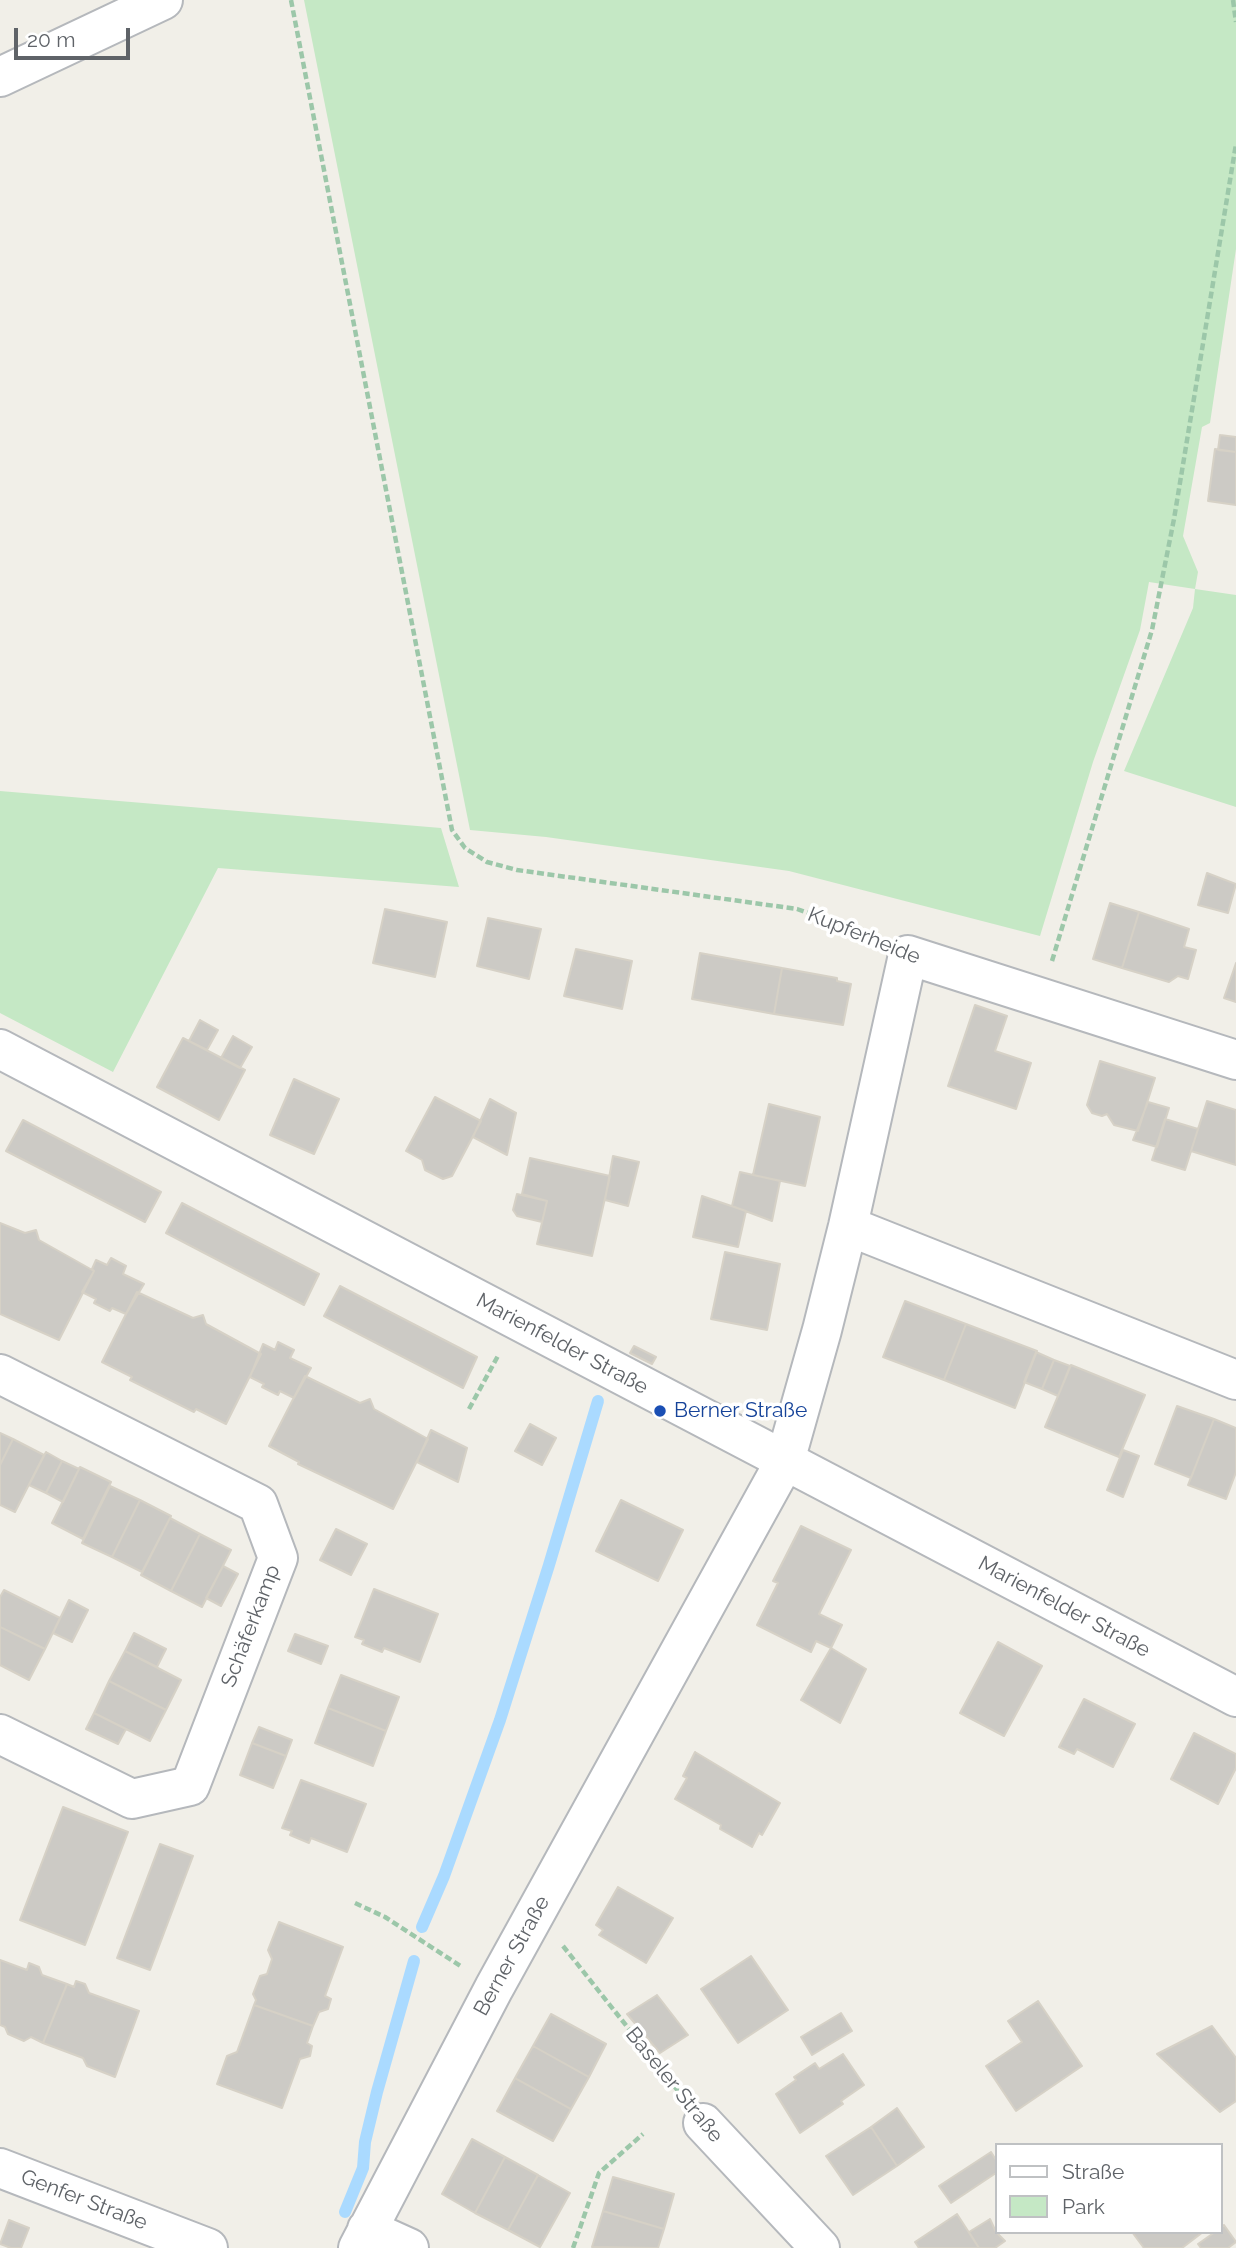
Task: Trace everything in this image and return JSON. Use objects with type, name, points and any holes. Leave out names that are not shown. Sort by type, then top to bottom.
[{"type":"street","points":[[0,77],[163,0]]},
{"type":"street","name":"Kupferheide","points":[[908,955],[1236,1060]]},
{"type":"street","name":"Berner Straße","points":[[362,2238],[494,1988],[785,1461],[848,1226],[908,955]]},
{"type":"street","name":"Marienfelder Straße","points":[[0,1049],[1236,1697]]},
{"type":"street","points":[[848,1226],[1236,1380]]},
{"type":"street","name":"Schäferkamp","points":[[0,1374],[258,1504],[278,1558],[190,1786],[132,1799],[0,1734]]},
{"type":"street","name":"Baseler Straße","points":[[703,2123],[820,2248]]},
{"type":"street","name":"Genfer Straße","points":[[0,2168],[208,2248]]},
{"type":"street","points":[[362,2238],[409,2248]]},
{"type":"path","name":"Kupferheide","points":[[291,0],[452,830],[465,848],[487,862],[517,870],[797,909],[863,932],[908,955]]},
{"type":"path","points":[[1233,0],[1236,22]]},
{"type":"path","points":[[1040,999],[1152,630],[1176,506],[1236,144]]},
{"type":"path","points":[[469,1409],[517,1320]]},
{"type":"path","points":[[355,1903],[385,1917],[494,1988]]},
{"type":"path","name":"Baseler Straße","points":[[531,1921],[555,1936],[703,2123]]},
{"type":"path","points":[[573,2248],[599,2173],[643,2134]]},
{"type":"green space","points":[[304,0],[1236,0],[1236,249],[1210,423],[1202,427],[1183,536],[1198,572],[1195,589],[1149,582],[1140,630],[1093,762],[1040,936],[789,871],[546,837],[470,830]]},
{"type":"green space","points":[[1195,589],[1236,595],[1236,807],[1124,771],[1193,608]]},
{"type":"green space","points":[[0,791],[441,828],[459,887],[218,868],[113,1072],[0,1013]]},
{"type":"building","points":[[1220,435],[1236,437],[1236,452],[1218,450]]},
{"type":"building","points":[[1215,449],[1236,452],[1236,505],[1208,501]]},
{"type":"building","points":[[1207,873],[1236,884],[1228,913],[1198,905]]},
{"type":"building","points":[[1110,903],[1139,912],[1122,968],[1093,959]]},
{"type":"building","points":[[385,909],[447,922],[435,977],[373,963]]},
{"type":"building","points":[[1139,912],[1189,929],[1184,947],[1196,950],[1188,979],[1178,976],[1169,982],[1122,968]]},
{"type":"building","points":[[488,918],[541,929],[529,979],[477,966]]},
{"type":"building","points":[[576,949],[632,961],[622,1009],[564,996]]},
{"type":"building","points":[[700,953],[782,968],[774,1014],[692,999]]},
{"type":"building","points":[[1236,963],[1236,1002],[1224,998]]},
{"type":"building","points":[[782,968],[837,978],[837,981],[851,984],[843,1025],[774,1014]]},
{"type":"building","points":[[975,1005],[1007,1016],[995,1051],[1031,1063],[1016,1109],[948,1086]]},
{"type":"building","points":[[200,1020],[218,1030],[207,1050],[189,1041]]},
{"type":"building","points":[[233,1036],[252,1047],[240,1068],[221,1058]]},
{"type":"building","points":[[183,1038],[245,1070],[219,1120],[157,1087]]},
{"type":"building","points":[[1100,1061],[1155,1078],[1138,1131],[1114,1125],[1107,1114],[1102,1116],[1092,1113],[1087,1105]]},
{"type":"building","points":[[294,1079],[339,1099],[314,1154],[270,1135]]},
{"type":"building","points":[[435,1097],[481,1121],[452,1176],[443,1179],[425,1170],[422,1160],[406,1151]]},
{"type":"building","points":[[490,1099],[516,1113],[507,1155],[473,1137]]},
{"type":"building","points":[[1207,1101],[1236,1110],[1236,1165],[1191,1151]]},
{"type":"building","points":[[1148,1102],[1169,1108],[1157,1147],[1133,1140]]},
{"type":"building","points":[[769,1104],[820,1117],[805,1186],[753,1175]]},
{"type":"building","points":[[1165,1119],[1198,1129],[1185,1170],[1152,1160]]},
{"type":"building","points":[[23,1120],[161,1192],[145,1222],[6,1151]]},
{"type":"building","points":[[613,1156],[639,1162],[628,1206],[605,1200]]},
{"type":"building","points":[[530,1158],[610,1176],[592,1256],[537,1244],[547,1201],[522,1194]]},
{"type":"building","points":[[740,1172],[780,1181],[772,1221],[732,1206]]},
{"type":"building","points":[[517,1194],[547,1201],[542,1222],[517,1216],[513,1210]]},
{"type":"building","points":[[702,1196],[746,1211],[738,1247],[693,1237]]},
{"type":"building","points":[[182,1203],[319,1274],[304,1305],[166,1233]]},
{"type":"building","points":[[0,1223],[25,1233],[36,1230],[39,1240],[94,1271],[59,1340],[0,1314]]},
{"type":"building","points":[[725,1252],[780,1264],[767,1330],[711,1319]]},
{"type":"building","points":[[111,1258],[126,1266],[123,1274],[144,1284],[126,1314],[112,1308],[110,1311],[94,1303],[96,1299],[82,1292],[94,1271],[92,1269],[96,1260],[107,1265]]},
{"type":"building","points":[[340,1286],[477,1357],[463,1388],[324,1316]]},
{"type":"building","points":[[137,1292],[193,1318],[203,1315],[206,1324],[261,1354],[226,1424],[196,1409],[194,1412],[130,1380],[132,1377],[102,1362]]},
{"type":"building","points":[[905,1301],[966,1324],[944,1380],[883,1357]]},
{"type":"building","points":[[966,1324],[1037,1351],[1015,1408],[944,1380]]},
{"type":"building","points":[[278,1342],[294,1350],[290,1358],[311,1368],[294,1398],[280,1391],[278,1395],[250,1377],[263,1344],[275,1350]]},
{"type":"building","points":[[634,1346],[656,1357],[652,1364],[630,1353]]},
{"type":"building","points":[[1036,1352],[1054,1360],[1042,1389],[1024,1382]]},
{"type":"building","points":[[1054,1360],[1070,1366],[1058,1396],[1042,1389]]},
{"type":"building","points":[[1071,1365],[1145,1395],[1119,1457],[1045,1427]]},
{"type":"building","points":[[305,1376],[360,1403],[370,1399],[374,1409],[428,1439],[393,1509],[298,1464],[299,1462],[269,1446]]},
{"type":"building","points":[[1177,1406],[1214,1419],[1191,1478],[1155,1464]]},
{"type":"building","points":[[1214,1419],[1236,1428],[1236,1472],[1226,1499],[1188,1485]]},
{"type":"building","points":[[530,1424],[556,1438],[542,1465],[515,1451]]},
{"type":"building","points":[[431,1430],[467,1448],[458,1482],[417,1462]]},
{"type":"building","points":[[0,1433],[13,1439],[0,1465]]},
{"type":"building","points":[[13,1439],[44,1455],[15,1512],[0,1505],[0,1465]]},
{"type":"building","points":[[1123,1450],[1139,1456],[1123,1497],[1107,1490]]},
{"type":"building","points":[[46,1452],[62,1461],[46,1493],[29,1485]]},
{"type":"building","points":[[62,1461],[79,1469],[63,1502],[46,1493]]},
{"type":"building","points":[[80,1467],[111,1482],[83,1539],[52,1523]]},
{"type":"building","points":[[110,1486],[140,1500],[112,1557],[82,1543]]},
{"type":"building","points":[[140,1500],[171,1516],[142,1572],[112,1557]]},
{"type":"building","points":[[621,1500],[683,1530],[658,1581],[596,1551]]},
{"type":"building","points":[[170,1518],[200,1534],[171,1591],[141,1575]]},
{"type":"building","points":[[801,1526],[851,1550],[819,1614],[842,1625],[831,1648],[816,1641],[811,1652],[757,1625],[778,1583],[773,1581]]},
{"type":"building","points":[[336,1529],[367,1544],[351,1575],[320,1560]]},
{"type":"building","points":[[200,1534],[231,1550],[202,1607],[171,1591]]},
{"type":"building","points":[[223,1566],[238,1574],[221,1606],[206,1598]]},
{"type":"building","points":[[374,1589],[438,1614],[420,1662],[384,1648],[382,1652],[362,1644],[364,1640],[355,1637]]},
{"type":"building","points":[[4,1590],[60,1618],[45,1649],[0,1627],[0,1597]]},
{"type":"building","points":[[69,1600],[88,1610],[72,1642],[53,1633]]},
{"type":"building","points":[[0,1627],[45,1649],[29,1680],[0,1665]]},
{"type":"building","points":[[134,1633],[166,1649],[157,1667],[125,1651]]},
{"type":"building","points":[[295,1634],[328,1646],[321,1664],[288,1651]]},
{"type":"building","points":[[998,1642],[1042,1666],[1004,1736],[960,1713]]},
{"type":"building","points":[[831,1648],[866,1669],[840,1723],[801,1700]]},
{"type":"building","points":[[125,1651],[181,1680],[166,1710],[109,1681]]},
{"type":"building","points":[[341,1675],[399,1697],[386,1731],[328,1708]]},
{"type":"building","points":[[109,1681],[166,1710],[150,1741],[94,1713]]},
{"type":"building","points":[[1084,1699],[1135,1724],[1113,1767],[1077,1749],[1074,1754],[1059,1747]]},
{"type":"building","points":[[328,1708],[386,1731],[373,1766],[315,1743]]},
{"type":"building","points":[[94,1713],[126,1729],[118,1744],[86,1729]]},
{"type":"building","points":[[259,1727],[292,1740],[286,1756],[252,1743]]},
{"type":"building","points":[[1194,1733],[1236,1754],[1236,1768],[1218,1804],[1171,1779]]},
{"type":"building","points":[[252,1743],[286,1756],[273,1788],[240,1775]]},
{"type":"building","points":[[695,1752],[780,1803],[752,1847],[720,1829],[721,1825],[675,1799],[687,1778],[683,1776]]},
{"type":"building","points":[[301,1780],[366,1804],[347,1852],[311,1838],[309,1843],[290,1835],[292,1831],[282,1828]]},
{"type":"building","points":[[63,1807],[128,1832],[85,1945],[20,1920]]},
{"type":"building","points":[[160,1844],[193,1856],[150,1970],[117,1958]]},
{"type":"building","points":[[618,1887],[673,1918],[646,1963],[599,1935],[603,1930],[596,1925]]},
{"type":"building","points":[[279,1922],[343,1947],[325,1996],[331,1999],[328,2009],[319,2012],[313,2026],[254,2005],[256,2000],[253,1994],[260,1976],[267,1974],[272,1959],[268,1950]]},
{"type":"building","points":[[751,1956],[788,2010],[738,2043],[701,1989]]},
{"type":"building","points":[[0,1960],[27,1970],[29,1963],[39,1967],[42,1975],[67,1984],[43,2043],[31,2037],[24,2041],[8,2034],[5,2027],[0,2025]]},
{"type":"building","points":[[76,1981],[85,1984],[89,1993],[139,2011],[115,2077],[87,2066],[83,2058],[43,2043],[67,1984],[74,1987]]},
{"type":"building","points":[[657,1995],[688,2035],[660,2053],[627,2014]]},
{"type":"building","points":[[1038,2001],[1082,2066],[1016,2111],[986,2066],[1022,2042],[1008,2021]]},
{"type":"building","points":[[254,2005],[313,2026],[307,2043],[312,2046],[310,2056],[300,2059],[282,2108],[217,2084],[227,2056],[237,2052]]},
{"type":"building","points":[[841,2013],[852,2031],[812,2055],[801,2037]]},
{"type":"building","points":[[551,2014],[606,2044],[589,2077],[533,2046]]},
{"type":"building","points":[[1212,2026],[1236,2058],[1236,2101],[1220,2112],[1157,2054]]},
{"type":"building","points":[[533,2046],[589,2077],[571,2109],[515,2078]]},
{"type":"building","points":[[843,2054],[864,2085],[841,2101],[843,2104],[800,2133],[776,2094],[796,2080],[794,2077],[815,2063],[819,2069]]},
{"type":"building","points":[[515,2078],[571,2109],[553,2141],[497,2111]]},
{"type":"building","points":[[897,2108],[924,2147],[897,2166],[871,2127]]},
{"type":"building","points":[[871,2127],[897,2166],[853,2195],[826,2156]]},
{"type":"building","points":[[472,2139],[505,2157],[475,2213],[442,2194]]},
{"type":"building","points":[[991,2152],[995,2158],[995,2174],[951,2203],[939,2186]]},
{"type":"building","points":[[505,2157],[538,2175],[508,2230],[475,2213]]},
{"type":"building","points":[[538,2175],[570,2193],[540,2247],[508,2230]]},
{"type":"building","points":[[613,2177],[674,2194],[664,2229],[603,2211]]},
{"type":"building","points":[[603,2211],[664,2229],[658,2248],[592,2247]]},
{"type":"building","points":[[957,2214],[979,2248],[919,2248],[915,2242]]},
{"type":"building","points":[[990,2219],[995,2234],[1005,2241],[995,2248],[979,2248],[969,2232]]},
{"type":"building","points":[[9,2220],[29,2228],[21,2248],[0,2244]]},
{"type":"building","points":[[1224,2225],[1236,2242],[1228,2248],[1201,2248],[1198,2244],[1212,2234],[1222,2234]]},
{"type":"building","points":[[1134,2234],[1200,2234],[1182,2248],[1144,2248]]},
{"type":"waterway","points":[[422,1927],[444,1876],[500,1720],[598,1401]]},
{"type":"waterway","points":[[345,2212],[363,2168],[365,2142],[377,2092],[414,1961]]},
{"type":"place","name":"Berner Straße","points":[[660,1411]]}]
